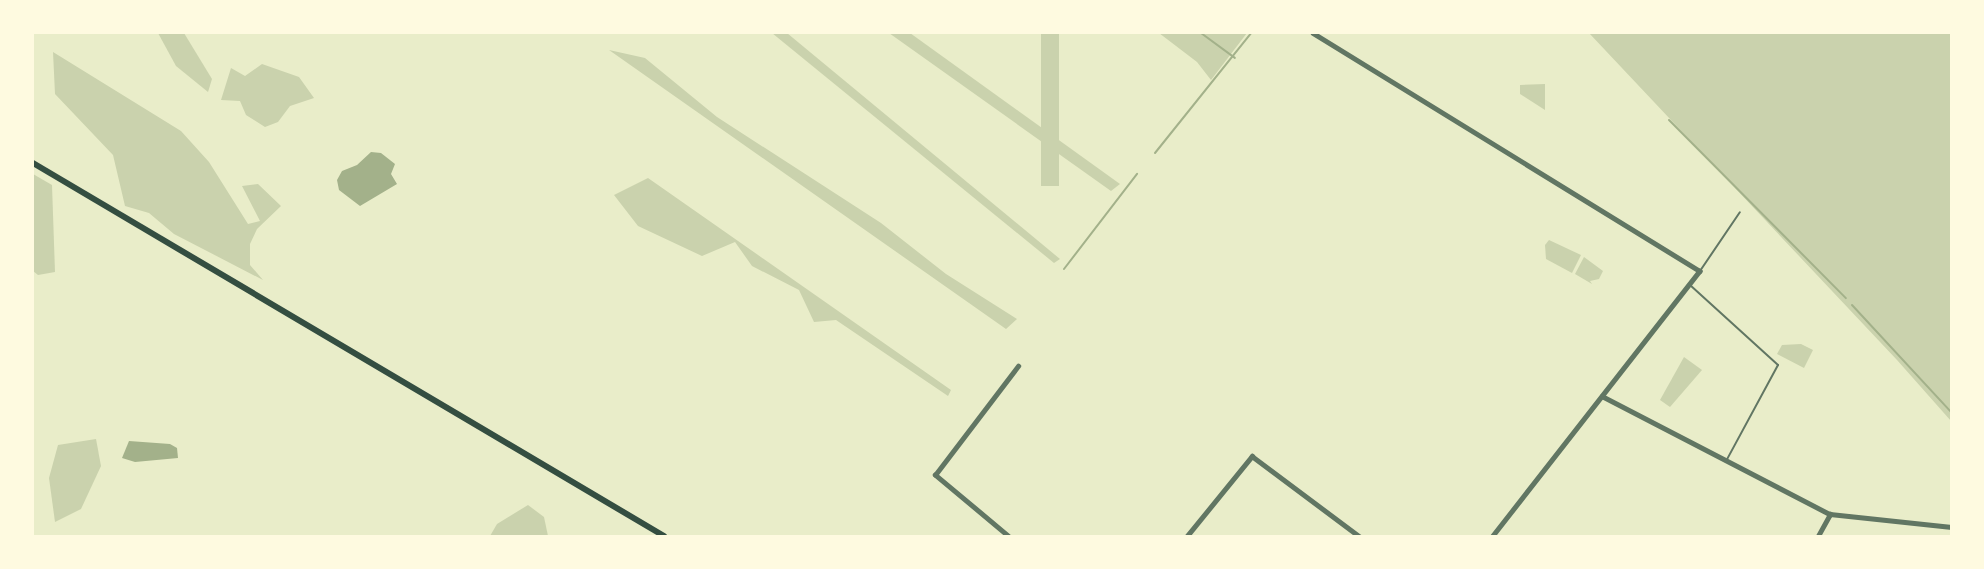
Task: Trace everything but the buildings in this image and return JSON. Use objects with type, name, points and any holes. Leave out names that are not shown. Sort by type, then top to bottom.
[{"type":"main road","points":[[33,163],[663,536]]},
{"type":"street","points":[[1313,33],[1700,271],[1493,536]]},
{"type":"street","points":[[1008,536],[935,475],[1018,366]]},
{"type":"street","points":[[1602,396],[1726,462],[1830,513],[1951,527]]},
{"type":"street","points":[[1187,536],[1252,456],[1359,536]]},
{"type":"street","points":[[1818,536],[1830,513]]},
{"type":"lane","points":[[1700,271],[1740,212]]},
{"type":"lane","points":[[1690,285],[1778,364],[1726,462]]},
{"type":"shaded area","points":[[158,33],[184,33],[212,79],[208,92],[176,66]]},
{"type":"shaded area","points":[[772,33],[787,33],[1060,259],[1054,263]]},
{"type":"shaded area","points":[[889,33],[910,33],[1120,184],[1111,191]]},
{"type":"shaded area","points":[[1041,33],[1059,33],[1059,186],[1041,186]]},
{"type":"shaded area","points":[[1159,33],[1247,33],[1211,80],[1197,62]]},
{"type":"shaded area","points":[[1589,33],[1951,33],[1951,421],[1897,360]]},
{"type":"shaded area","points":[[609,50],[645,58],[717,117],[881,223],[946,274],[1017,319],[1006,329]]},
{"type":"shaded area","points":[[53,52],[181,131],[209,162],[248,224],[260,221],[242,186],[258,184],[281,206],[257,229],[250,244],[250,265],[263,280],[174,234],[149,213],[125,206],[113,155],[55,94]]},
{"type":"shaded area","points":[[262,64],[299,77],[314,98],[290,106],[278,122],[265,127],[246,115],[240,101],[221,100],[231,68],[245,76]]},
{"type":"shaded area","points":[[1545,84],[1545,110],[1520,94],[1520,85]]},
{"type":"shaded area","points":[[371,152],[381,153],[395,164],[391,174],[397,184],[360,206],[339,190],[337,180],[342,171],[357,165]]},
{"type":"shaded area","points":[[33,174],[52,185],[55,272],[38,275],[33,271]]},
{"type":"shaded area","points":[[648,178],[951,390],[948,396],[836,320],[814,322],[799,290],[752,266],[735,242],[702,256],[638,226],[614,195]]},
{"type":"shaded area","points":[[1549,240],[1581,255],[1572,273],[1546,259],[1545,245]]},
{"type":"shaded area","points":[[1584,257],[1603,271],[1599,279],[1590,281],[1592,284],[1575,274]]},
{"type":"shaded area","points":[[1801,344],[1813,350],[1804,368],[1777,354],[1782,345]]},
{"type":"shaded area","points":[[1684,357],[1702,370],[1670,407],[1660,400]]},
{"type":"shaded area","points":[[96,439],[101,466],[81,509],[55,522],[49,478],[58,445]]},
{"type":"shaded area","points":[[129,441],[170,444],[177,448],[178,458],[135,462],[122,458]]},
{"type":"shaded area","points":[[528,505],[544,517],[548,536],[490,536],[497,524]]},
{"type":"waterway","points":[[1201,33],[1235,58]]},
{"type":"waterway","points":[[1155,153],[1251,33]]},
{"type":"waterway","points":[[1669,120],[1846,298]]},
{"type":"waterway","points":[[1064,269],[1137,174]]},
{"type":"waterway","points":[[1852,305],[1951,412]]}]
